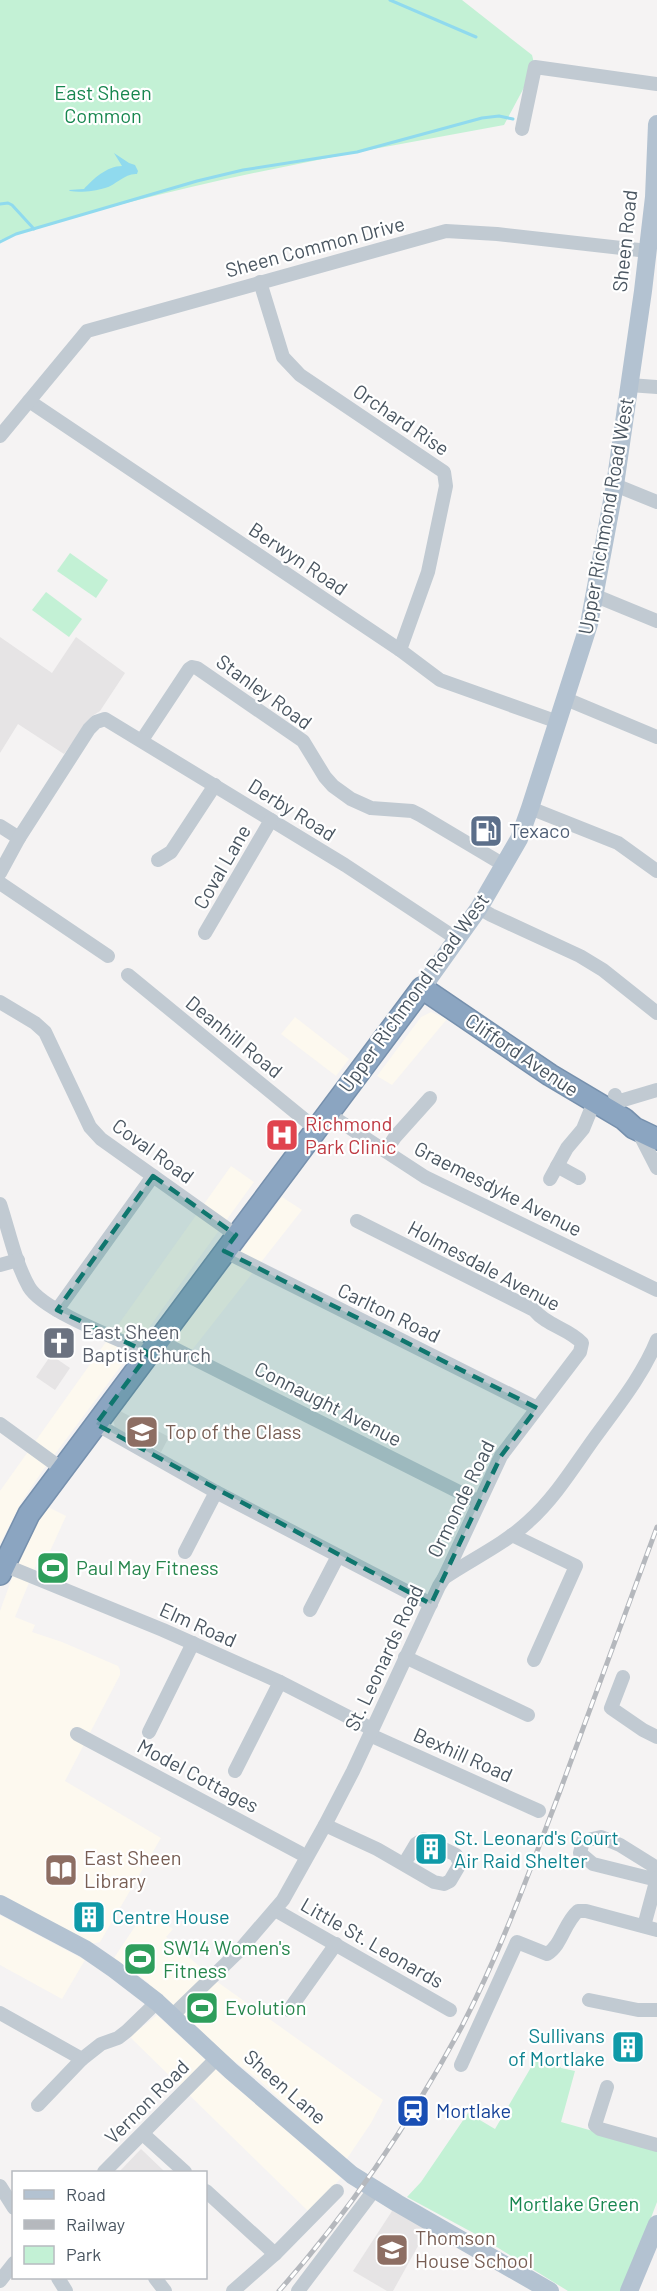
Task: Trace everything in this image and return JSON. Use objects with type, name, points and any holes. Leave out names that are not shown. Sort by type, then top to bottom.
[{"type":"highway","name":"Clifford Avenue","points":[[422,988],[520,1056],[594,1102],[645,1130]]},
{"type":"highway","name":"Upper Richmond Road West","points":[[2,1569],[29,1514],[422,988]]},
{"type":"main road","name":"Sheen Road","points":[[632,362],[654,197],[657,124]]},
{"type":"main road","name":"Upper Richmond Road West","points":[[422,988],[479,908],[519,839],[531,808],[596,596],[615,485],[632,362]]},
{"type":"main road","name":"Sheen Lane","points":[[0,1904],[85,1949],[157,2002],[217,2058],[352,2175],[550,2291]]},
{"type":"main road","points":[[629,2291],[657,2224]]},
{"type":"street","points":[[522,129],[535,67],[657,84]]},
{"type":"street","name":"Sheen Common Drive","points":[[0,436],[87,331],[446,231],[648,250]]},
{"type":"street","name":"Orchard Rise","points":[[260,282],[283,357],[300,375],[444,472],[446,486],[428,572],[400,650]]},
{"type":"street","points":[[629,385],[657,387]]},
{"type":"street","name":"Berwyn Road","points":[[29,401],[400,650],[440,680],[558,722]]},
{"type":"street","points":[[615,485],[657,502]]},
{"type":"street","points":[[596,596],[657,621]]},
{"type":"street","name":"Stanley Road","points":[[142,740],[189,669],[197,668],[303,741],[325,777],[351,799],[371,808],[412,811],[420,814],[504,865]]},
{"type":"street","points":[[566,699],[657,737]]},
{"type":"street","name":"Derby Road","points":[[19,838],[89,729],[96,722],[105,719],[345,865],[457,939]]},
{"type":"street","points":[[158,860],[171,852],[215,785]]},
{"type":"street","points":[[531,808],[618,843],[657,871]]},
{"type":"street","name":"Coval Lane","points":[[205,933],[271,820]]},
{"type":"street","points":[[0,826],[19,838],[0,873]]},
{"type":"street","points":[[0,882],[108,956]]},
{"type":"street","points":[[479,908],[580,956],[603,970],[657,1013]]},
{"type":"street","name":"Deanhill Road","points":[[128,975],[322,1121]]},
{"type":"street","name":"Coval Road","points":[[0,1002],[35,1023],[45,1032],[90,1127],[101,1139],[153,1176],[230,1243]]},
{"type":"street","points":[[615,1095],[620,1101],[657,1090]]},
{"type":"street","points":[[386,1151],[395,1137],[430,1098]]},
{"type":"street","points":[[550,1179],[567,1148],[583,1129],[594,1102]]},
{"type":"street","name":"Graemesdyke Avenue","points":[[322,1121],[386,1151],[425,1177],[657,1290]]},
{"type":"street","points":[[645,1130],[643,1142],[656,1165]]},
{"type":"street","points":[[557,1166],[579,1178]]},
{"type":"street","points":[[57,1310],[153,1176]]},
{"type":"street","name":"Connaught Avenue","points":[[0,1204],[29,1287],[35,1295],[57,1310],[154,1347],[479,1502]]},
{"type":"street","name":"Holmesdale Avenue","points":[[357,1221],[534,1310],[541,1319],[576,1336],[582,1343],[580,1352]]},
{"type":"street","name":"Carlton Road","points":[[230,1243],[537,1408]]},
{"type":"street","points":[[0,1265],[18,1260]]},
{"type":"street","name":"St. Leonards Road","points":[[172,2016],[239,1951],[283,1900],[325,1825],[444,1578],[512,1535],[539,1512],[557,1491],[634,1383],[657,1340]]},
{"type":"street","name":"Ormonde Road","points":[[444,1578],[501,1456],[580,1352]]},
{"type":"street","points":[[0,1424],[62,1469]]},
{"type":"street","points":[[96,1424],[216,1492],[431,1604]]},
{"type":"street","points":[[185,1552],[216,1492]]},
{"type":"street","points":[[512,1535],[576,1566],[534,1660]]},
{"type":"street","points":[[310,1610],[338,1556]]},
{"type":"street","name":"Elm Road","points":[[2,1569],[193,1644],[280,1682],[371,1732]]},
{"type":"street","points":[[148,1732],[193,1644]]},
{"type":"street","points":[[405,1657],[528,1715]]},
{"type":"street","points":[[623,1677],[611,1708],[657,1737]]},
{"type":"street","points":[[235,1771],[280,1682]]},
{"type":"street","name":"Bexhill Road","points":[[371,1732],[540,1812]]},
{"type":"street","name":"Model Cottages","points":[[77,1734],[300,1853]]},
{"type":"street","points":[[325,1825],[404,1864],[434,1882],[444,1884],[450,1881],[460,1864],[456,1855],[424,1839],[416,1844],[404,1864]]},
{"type":"street","points":[[461,2065],[517,1942],[547,1954],[552,1951],[571,1917],[578,1911],[586,1911],[651,1928],[657,1879],[593,1864],[580,1854],[584,1841],[601,1837],[620,1845],[657,1868]]},
{"type":"street","name":"Little St. Leonards","points":[[275,1910],[450,2010]]},
{"type":"street","points":[[289,2010],[336,1944]]},
{"type":"street","points":[[589,2000],[638,2010],[657,2010]]},
{"type":"street","points":[[38,2104],[82,2059],[101,2044],[118,2038],[128,2031],[157,2002]]},
{"type":"street","points":[[0,2013],[82,2059]]},
{"type":"street","name":"Vernon Road","points":[[105,2171],[217,2058]]},
{"type":"street","points":[[607,2087],[595,2126],[657,2145]]},
{"type":"street","points":[[143,2134],[184,2171]]},
{"type":"street","points":[[0,2186],[12,2205]]},
{"type":"street","points":[[298,2291],[375,2189]]},
{"type":"street","points":[[233,2291],[275,2254],[337,2191]]},
{"type":"street","points":[[207,2192],[275,2254]]},
{"type":"street","points":[[0,2281],[12,2266]]},
{"type":"highlighted area","points":[[153,1176],[236,1235],[224,1251],[537,1408],[501,1456],[431,1604],[96,1424],[149,1353],[57,1310]]},
{"type":"shaded area","points":[[0,637],[52,673],[76,637],[125,673],[100,711],[92,716],[64,754],[18,724],[0,753]]},
{"type":"shaded area","points":[[431,1012],[447,1019],[392,1085],[377,1076],[421,1017]]},
{"type":"shaded area","points":[[295,1017],[349,1059],[336,1076],[281,1034]]},
{"type":"shaded area","points":[[231,1166],[254,1182],[43,1470],[22,1501],[0,1544],[0,1491]]},
{"type":"shaded area","points":[[282,1197],[302,1210],[192,1350],[174,1340]]},
{"type":"shaded area","points":[[51,1355],[70,1368],[55,1390],[36,1377]]},
{"type":"shaded area","name":"Top of the Class","points":[[120,1411],[169,1437],[161,1452],[115,1427],[113,1420]]},
{"type":"shaded area","points":[[44,1505],[66,1516],[46,1560],[39,1558],[15,1617],[35,1625],[32,1632],[118,1666],[120,1670],[120,1675],[65,1781],[161,1838],[100,1942],[91,1944],[0,1896],[0,1611],[25,1542]]},
{"type":"shaded area","points":[[146,1910],[173,1929],[166,1937],[216,1981],[383,2100],[371,2123],[346,2160],[259,2080],[225,2054],[150,1989],[149,1983],[114,1958]]},
{"type":"shaded area","points":[[0,1915],[85,1960],[62,1999],[0,1965]]},
{"type":"shaded area","points":[[157,2015],[341,2178],[309,2212],[130,2037]]},
{"type":"shaded area","points":[[141,2149],[164,2171],[120,2171]]},
{"type":"shaded area","name":"Thomson House School","points":[[394,2208],[428,2228],[393,2291],[387,2291],[353,2271]]},
{"type":"green space","name":"East Sheen Common","points":[[0,0],[462,0],[532,55],[535,67],[504,125],[313,161],[187,188],[0,240]]},
{"type":"green space","points":[[70,553],[108,580],[96,598],[57,571]]},
{"type":"green space","points":[[46,592],[82,619],[69,637],[32,610]]},
{"type":"green space","name":"Mortlake Green","points":[[537,2057],[558,2064],[561,2068],[575,2071],[561,2122],[657,2149],[657,2202],[629,2276],[620,2291],[568,2291],[479,2236],[407,2197],[421,2182],[468,2113],[495,2129]]},
{"type":"water","points":[[114,153],[135,165],[137,174],[128,175],[101,189],[83,192],[69,190],[84,189],[96,177],[122,166]]},
{"type":"waterway","points":[[390,0],[476,37]]},
{"type":"waterway","points":[[0,242],[16,234],[197,181],[243,170],[357,152],[482,118],[499,116],[513,119]]},
{"type":"waterway","points":[[0,204],[12,205],[34,229]]},
{"type":"railway","points":[[279,2291],[330,2229],[401,2130],[443,2061],[476,1998],[526,1880],[657,1527]]},
{"type":"place","name":"Texaco","points":[[486,831]]},
{"type":"place","name":"Richmond Park Clinic","points":[[282,1135]]},
{"type":"place","name":"East Sheen Baptist Church","points":[[59,1343]]},
{"type":"place","name":"Top of the Class","points":[[142,1432]]},
{"type":"place","name":"Paul May Fitness","points":[[53,1568]]},
{"type":"place","name":"St. Leonard's Court Air Raid Shelter","points":[[431,1849]]},
{"type":"place","name":"East Sheen Library","points":[[61,1870]]},
{"type":"place","name":"Centre House","points":[[89,1917]]},
{"type":"place","name":"SW14 Women's Fitness","points":[[140,1959]]},
{"type":"place","name":"Evolution","points":[[202,2008]]},
{"type":"place","name":"Sullivans of Mortlake","points":[[628,2047]]},
{"type":"place","name":"Mortlake","points":[[413,2111]]},
{"type":"place","name":"Thomson House School","points":[[392,2250]]}]
